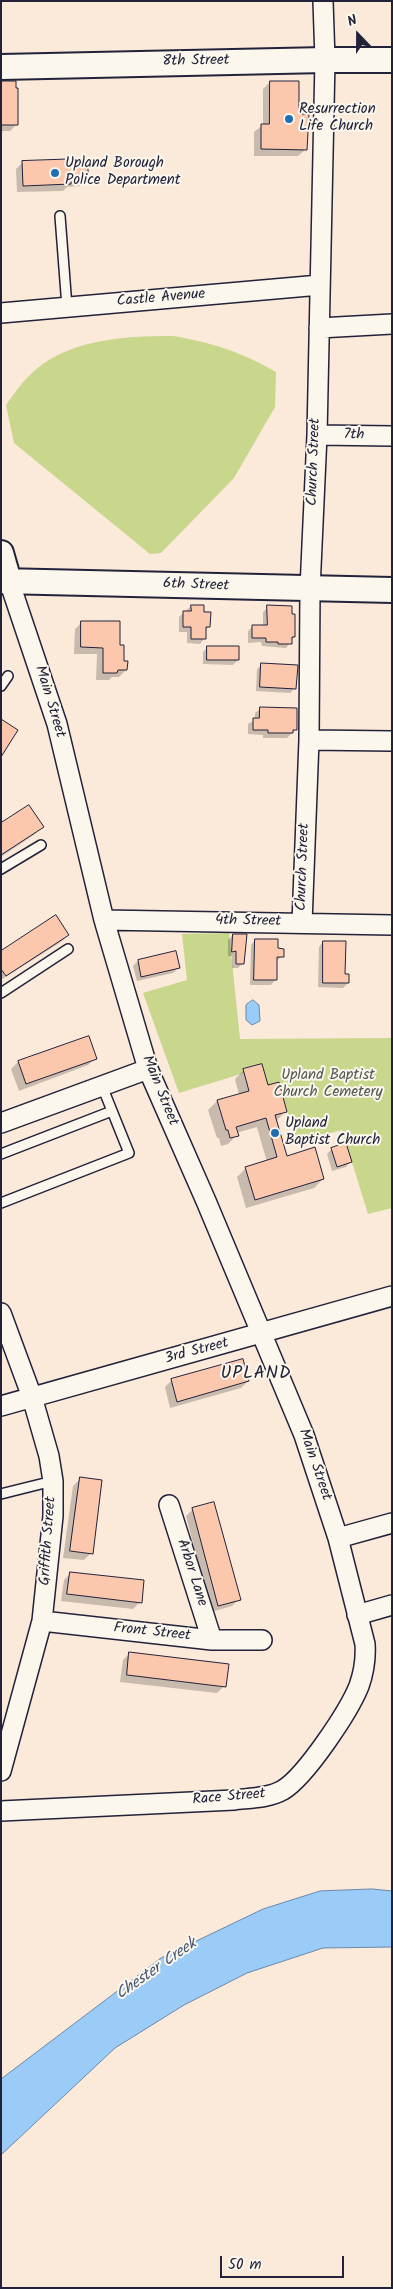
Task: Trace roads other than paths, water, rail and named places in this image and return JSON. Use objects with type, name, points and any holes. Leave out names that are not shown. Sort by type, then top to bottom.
[{"type":"street","name":"Church Street","points":[[302,923],[309,740],[310,589],[317,435],[325,60],[323,1]]},
{"type":"street","name":"8th Street","points":[[1,67],[392,60]]},
{"type":"street","name":"Castle Avenue","points":[[1,313],[320,285]]},
{"type":"street","points":[[319,328],[392,324]]},
{"type":"street","name":"7th","points":[[317,435],[392,436]]},
{"type":"street","name":"Main Street","points":[[1,553],[5,581],[58,724],[104,920],[148,1068],[263,1334],[304,1435],[338,1538],[358,1615]]},
{"type":"street","name":"6th Street","points":[[5,581],[392,590]]},
{"type":"street","points":[[309,740],[392,741]]},
{"type":"street","name":"4th Street","points":[[104,920],[392,925]]},
{"type":"street","points":[[2,1120],[102,1086],[148,1068]]},
{"type":"street","name":"3rd Street","points":[[1,1406],[263,1334],[392,1296]]},
{"type":"street","name":"Griffith Street","points":[[1,1313],[32,1397],[49,1456],[53,1482],[53,1516],[42,1621],[1,1771]]},
{"type":"street","name":"Arbor Lane","points":[[169,1505],[212,1640]]},
{"type":"street","points":[[338,1538],[392,1523]]},
{"type":"street","points":[[358,1615],[392,1605]]},
{"type":"street","name":"Race Street","points":[[1,1811],[234,1800],[269,1795],[283,1790],[298,1778],[312,1759],[348,1707],[359,1686],[366,1657],[358,1615]]},
{"type":"street","name":"Front Street","points":[[42,1621],[212,1640],[262,1640]]},
{"type":"lane","points":[[60,216],[67,307]]},
{"type":"lane","points":[[1,686],[8,676]]},
{"type":"lane","points":[[1,869],[42,845]]},
{"type":"lane","points":[[1,992],[68,949]]},
{"type":"lane","points":[[1,1203],[129,1153],[102,1086]]},
{"type":"lane","points":[[1,1154],[112,1111]]},
{"type":"lane","points":[[1,1494],[53,1482]]},
{"type":"water","points":[[253,1000],[259,1005],[260,1021],[252,1025],[246,1020],[246,1005]]},
{"type":"water","name":"Chester Creek","points":[[372,1889],[392,1891],[392,1947],[323,1948],[247,1973],[184,2005],[115,2048],[1,2155],[1,2079],[161,1958],[263,1909],[320,1891]]},
{"type":"place","name":"Resurrection Life Church","points":[[289,119]]},
{"type":"place","name":"Upland Borough Police Department","points":[[55,173]]},
{"type":"place","name":"Upland Baptist Church","points":[[275,1133]]},
{"type":"district","name":"UPLAND","points":[[256,1375]]},
{"type":"park label","name":"Upland Baptist Church Cemetery","points":[[328,1084]]}]
